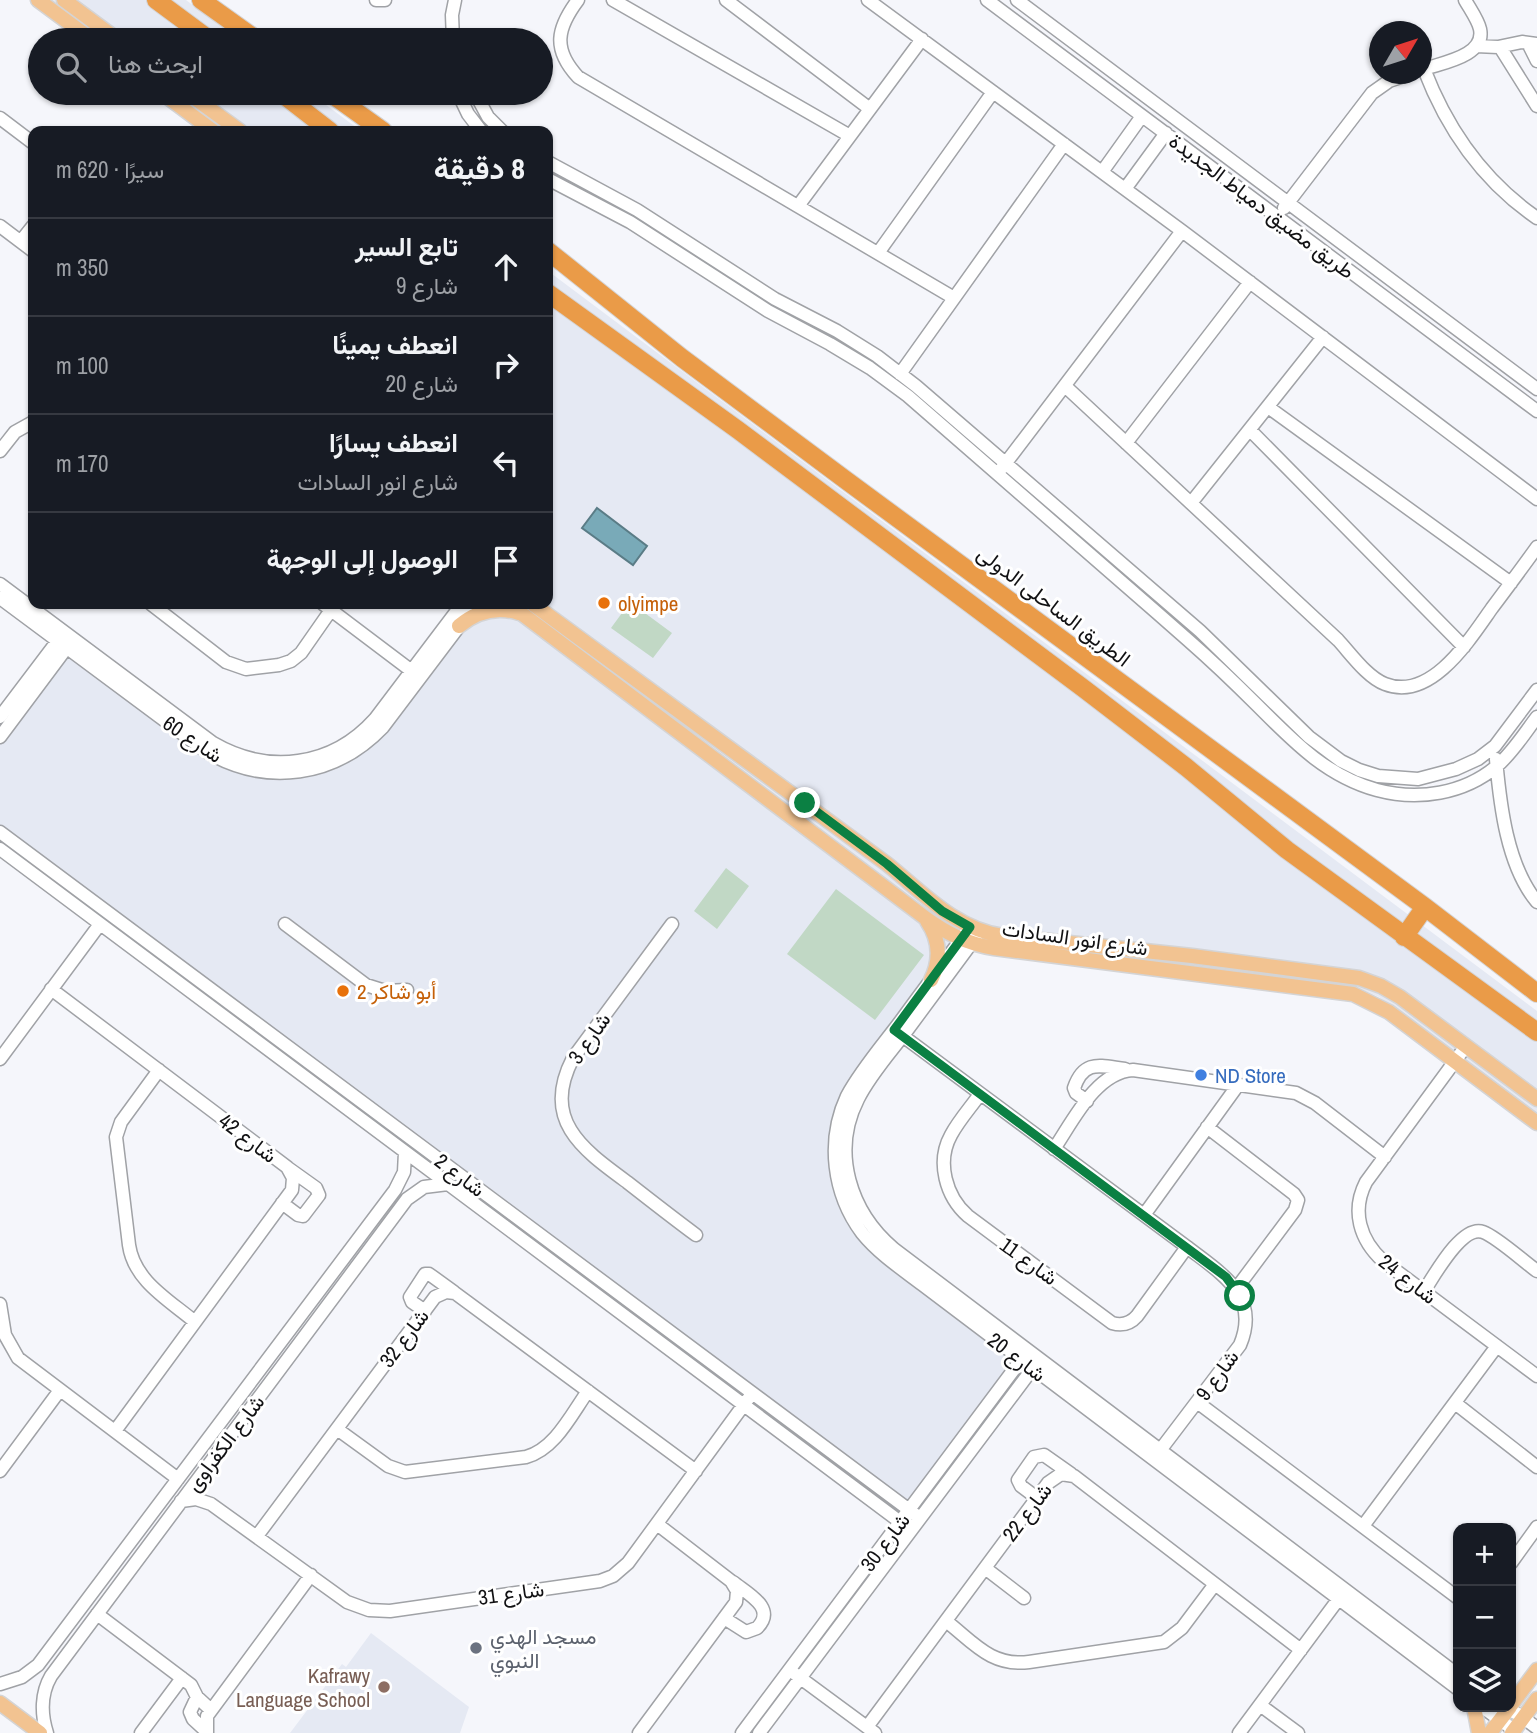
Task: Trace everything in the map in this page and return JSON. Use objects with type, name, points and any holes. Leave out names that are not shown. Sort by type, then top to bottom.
[{"type":"highway","points":[[156,0],[194,28]]},
{"type":"highway","points":[[201,0],[240,28]]},
{"type":"highway","points":[[296,105],[324,126]]},
{"type":"highway","points":[[347,105],[376,126]]},
{"type":"highway","name":"الطريق الساحلى الدولى","points":[[553,255],[682,358],[1425,907],[1537,993]]},
{"type":"highway","points":[[553,297],[738,430],[1186,766],[1268,835],[1537,1032]]},
{"type":"highway","points":[[1404,937],[1425,907]]},
{"type":"main road","points":[[38,0],[76,28]]},
{"type":"main road","points":[[64,0],[102,28]]},
{"type":"main road","points":[[178,105],[206,126]]},
{"type":"main road","points":[[204,105],[233,126]]},
{"type":"main road","points":[[459,626],[471,617],[495,610],[530,610]]},
{"type":"main road","name":"شارع انور السادات","points":[[530,610],[924,917],[971,935],[994,948],[1334,990],[1363,997],[1389,1012],[1537,1123]]},
{"type":"main road","name":"شارع انور السادات","points":[[530,610],[887,864],[971,935],[1192,956],[1348,976],[1370,982],[1400,998],[1537,1100]]},
{"type":"main road","points":[[924,917],[933,929],[939,951],[931,980]]},
{"type":"main road","points":[[1191,974],[1192,956]]},
{"type":"main road","points":[[1516,1685],[1534,1674]]},
{"type":"main road","points":[[1516,1697],[1534,1674]]},
{"type":"main road","points":[[1513,1732],[1537,1699]]},
{"type":"main road","points":[[0,1703],[40,1733]]},
{"type":"main road","points":[[1475,1712],[1479,1733]]},
{"type":"main road","points":[[1490,1733],[1505,1712]]},
{"type":"street","points":[[376,0],[385,0]]},
{"type":"street","points":[[453,28],[455,0]]},
{"type":"street","points":[[578,0],[565,18],[560,43],[563,56],[578,77],[954,298]]},
{"type":"street","points":[[613,0],[850,136]]},
{"type":"street","points":[[726,0],[870,109]]},
{"type":"street","points":[[868,0],[1182,231],[1537,499]]},
{"type":"street","name":"طريق مضيق دمياط الجديدة","points":[[987,0],[1537,411]]},
{"type":"street","name":"طريق مضيق دمياط الجديدة","points":[[1017,0],[1537,389]]},
{"type":"street","points":[[1432,66],[1466,54],[1476,46],[1480,38],[1480,27],[1465,0]]},
{"type":"street","points":[[798,206],[922,39]]},
{"type":"street","points":[[1476,46],[1500,47],[1522,42],[1533,44],[1537,61]]},
{"type":"street","points":[[1500,47],[1537,106]]},
{"type":"street","points":[[1277,217],[1372,93],[1385,84]]},
{"type":"street","points":[[1430,84],[1441,110],[1465,148],[1493,182],[1537,218]]},
{"type":"street","points":[[878,253],[993,92]]},
{"type":"street","points":[[464,105],[477,126]]},
{"type":"street","points":[[482,105],[497,126]]},
{"type":"street","points":[[1102,172],[1142,116]]},
{"type":"street","points":[[0,118],[28,139]]},
{"type":"street","points":[[1125,189],[1166,134]]},
{"type":"street","points":[[900,374],[1065,144]]},
{"type":"street","points":[[553,165],[637,210],[775,299],[857,344],[900,374],[1191,642],[1300,748],[1334,773],[1377,790],[1401,794],[1425,794],[1465,786],[1497,766],[1512,751],[1537,717]]},
{"type":"street","points":[[553,182],[630,222],[768,312],[870,368],[1002,469],[1200,631],[1309,737],[1341,761],[1378,776],[1418,779],[1456,769],[1478,759],[1494,746],[1537,690]]},
{"type":"street","points":[[0,226],[28,247]]},
{"type":"street","points":[[1002,469],[1182,231]]},
{"type":"street","points":[[21,242],[28,233]]},
{"type":"street","points":[[1126,443],[1250,282]]},
{"type":"street","points":[[1191,503],[1324,337]]},
{"type":"street","points":[[1065,386],[1384,684],[1401,687],[1417,685],[1449,664],[1537,547]]},
{"type":"street","points":[[1268,407],[1511,583]]},
{"type":"street","points":[[0,451],[15,432],[28,425]]},
{"type":"street","points":[[1250,430],[1464,647]]},
{"type":"street","name":"شارع 60","points":[[0,584],[28,608]]},
{"type":"street","name":"شارع 60","points":[[0,598],[65,640]]},
{"type":"street","name":"شارع 60","points":[[29,609],[207,752],[236,766],[268,773],[289,774],[331,764],[350,754],[383,727],[459,609]]},
{"type":"street","points":[[157,609],[226,662],[246,668],[279,666],[291,661],[301,653],[326,609]]},
{"type":"street","points":[[330,609],[416,674]]},
{"type":"street","name":"شارع 60","points":[[416,674],[472,609]]},
{"type":"street","points":[[0,717],[65,640]]},
{"type":"street","points":[[0,737],[65,640]]},
{"type":"street","points":[[1494,746],[1513,856],[1537,902]]},
{"type":"street","name":"شارع 2","points":[[0,832],[914,1514]]},
{"type":"street","name":"شارع 2","points":[[0,849],[906,1526]]},
{"type":"street","points":[[95,911],[109,913],[113,925],[100,924],[95,911]]},
{"type":"street","points":[[0,1059],[100,924]]},
{"type":"street","points":[[285,924],[366,985],[385,991],[407,990]]},
{"type":"street","name":"شارع 3","points":[[673,924],[573,1058],[564,1081],[562,1104],[570,1130],[585,1151],[696,1236]]},
{"type":"street","name":"شارع 20","points":[[971,935],[931,980],[863,1091],[849,1122],[846,1163],[855,1197],[865,1217],[886,1242],[1030,1359],[1342,1594],[1453,1672]]},
{"type":"street","name":"شارع 20","points":[[898,1033],[971,935]]},
{"type":"street","name":"شارع 42","points":[[51,989],[287,1167],[293,1178],[293,1186],[282,1203],[114,1431]]},
{"type":"street","points":[[0,1033],[12,1042]]},
{"type":"street","points":[[898,1033],[1187,1247],[1226,1277],[1236,1289],[1295,1210],[1298,1200],[1208,1127]]},
{"type":"street","name":"شارع 24","points":[[1466,1046],[1366,1182],[1358,1207],[1360,1227],[1377,1255],[1537,1376]]},
{"type":"street","points":[[303,1075],[311,1064]]},
{"type":"street","points":[[1087,1101],[1076,1093],[1074,1088],[1088,1068],[1096,1065],[1303,1096],[1385,1157]]},
{"type":"street","points":[[159,1070],[123,1119],[116,1137],[131,1260],[141,1276],[195,1322]]},
{"type":"street","points":[[1054,1149],[1100,1083],[1110,1076],[1133,1070]]},
{"type":"street","points":[[1144,1215],[1238,1085]]},
{"type":"street","name":"شارع 11","points":[[980,1094],[951,1135],[944,1157],[944,1173],[955,1202],[968,1216],[1112,1323],[1130,1322],[1137,1316],[1187,1247]]},
{"type":"street","name":"شارع الكفراوى","points":[[0,1684],[15,1681],[38,1665],[399,1184],[404,1172],[405,1152]]},
{"type":"street","points":[[282,1203],[303,1216],[319,1195],[316,1188],[287,1167]]},
{"type":"street","points":[[399,1184],[413,1194],[429,1185],[448,1184]]},
{"type":"street","name":"شارع الكفراوى","points":[[46,1684],[413,1194]]},
{"type":"street","points":[[1424,1291],[1461,1239],[1472,1232],[1485,1233],[1537,1271]]},
{"type":"street","points":[[547,1258],[555,1246]]},
{"type":"street","points":[[425,1311],[412,1302],[410,1297],[425,1274],[429,1274],[696,1471]]},
{"type":"street","name":"شارع 9","points":[[1157,1455],[1236,1351],[1245,1324],[1244,1310],[1236,1289]]},
{"type":"street","name":"شارع 32","points":[[257,1536],[438,1294],[455,1293]]},
{"type":"street","points":[[0,1304],[5,1335],[14,1353],[178,1479]]},
{"type":"street","points":[[1363,1526],[1497,1346]]},
{"type":"street","name":"شارع 30","points":[[742,1733],[795,1674],[1030,1359]]},
{"type":"street","points":[[0,1471],[60,1390]]},
{"type":"street","points":[[337,1429],[388,1466],[405,1472],[526,1457],[548,1445],[588,1391]]},
{"type":"street","name":"شارع 31","points":[[181,1501],[196,1499],[211,1504],[352,1605],[374,1611],[600,1581],[613,1576],[624,1567],[753,1394]]},
{"type":"street","points":[[1198,1402],[1453,1594]]},
{"type":"street","points":[[1455,1403],[1537,1467]]},
{"type":"street","points":[[1037,1498],[1021,1486],[1018,1480],[1036,1455],[1044,1455],[1074,1476]]},
{"type":"street","points":[[202,1473],[211,1504]]},
{"type":"street","name":"شارع 22","points":[[871,1730],[946,1621],[1037,1498],[1054,1477],[1065,1474],[1074,1476],[1301,1650]]},
{"type":"street","points":[[657,1524],[761,1604],[764,1611],[764,1619],[757,1628],[746,1632],[724,1618]]},
{"type":"street","points":[[1516,1556],[1537,1527]]},
{"type":"street","points":[[985,1568],[1024,1598]]},
{"type":"street","points":[[207,1732],[206,1720],[211,1710],[311,1575]]},
{"type":"street","points":[[639,1733],[737,1598],[737,1591],[731,1581]]},
{"type":"street","points":[[946,1621],[988,1655],[1007,1663],[1153,1645],[1169,1639],[1182,1628],[1215,1584]]},
{"type":"street","points":[[1239,1733],[1342,1594]]},
{"type":"street","name":"شارع 20","points":[[1342,1594],[1453,1685]]},
{"type":"street","points":[[97,1614],[194,1688],[197,1697],[211,1710]]},
{"type":"street","points":[[29,1673],[32,1685],[38,1687],[46,1684],[43,1709],[47,1733]]},
{"type":"street","points":[[795,1674],[871,1730]]},
{"type":"street","name":"شارع 30","points":[[759,1733],[795,1674]]},
{"type":"street","points":[[141,1733],[181,1678]]},
{"type":"street","points":[[197,1697],[190,1712],[193,1719],[207,1732]]},
{"type":"street","points":[[1260,1705],[1297,1733]]},
{"type":"street","points":[[1507,1712],[1513,1732]]},
{"type":"street","points":[[1510,1712],[1523,1718],[1537,1731]]},
{"type":"shaded area","points":[[48,0],[186,0],[223,28],[86,28]]},
{"type":"shaded area","points":[[189,105],[326,105],[354,126],[218,126]]},
{"type":"shaded area","points":[[553,275],[1537,1011],[1537,1114],[1379,997],[1354,986],[991,943],[971,938],[849,1109],[853,1208],[865,1227],[1029,1360],[910,1519],[0,841],[0,728],[65,640],[206,745],[283,769],[376,726],[464,609],[553,609]]},
{"type":"shaded area","name":"Kafrawy Language School","points":[[371,1633],[469,1707],[460,1733],[290,1733],[342,1664],[346,1667]]},
{"type":"green space","points":[[630,602],[672,633],[653,658],[611,628]]},
{"type":"green space","points":[[726,868],[749,886],[717,929],[694,911]]},
{"type":"green space","points":[[836,889],[924,955],[875,1020],[787,954]]},
{"type":"water","points":[[597,508],[647,546],[633,565],[582,528]]},
{"type":"place","name":"olyimpe","points":[[604,603]]},
{"type":"place","name":"أبو شاكر 2","points":[[343,991]]},
{"type":"place","name":"ND Store","points":[[1201,1075]]},
{"type":"place","name":"مسجد الهدي النبوي","points":[[476,1648]]},
{"type":"place","name":"Kafrawy Language School","points":[[384,1687]]},
{"type":"route","points":[[805,803],[910,882],[942,911],[970,927],[894,1030],[1226,1277],[1240,1296]]}]
